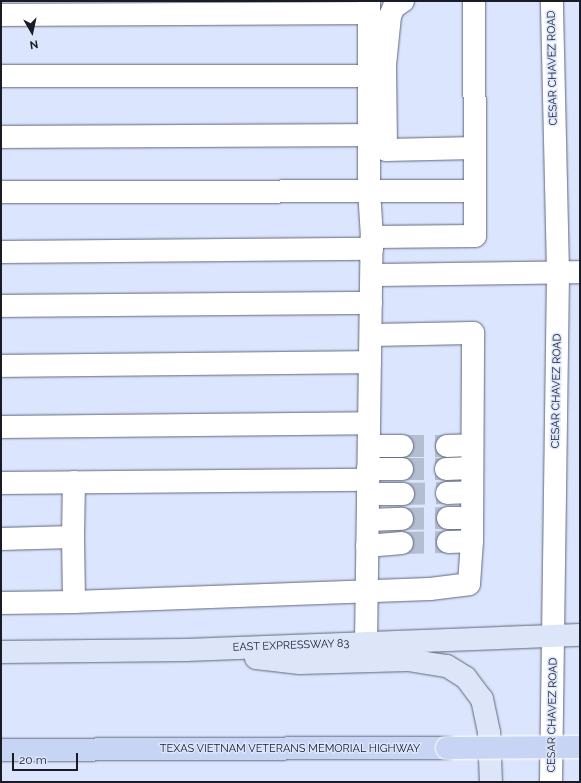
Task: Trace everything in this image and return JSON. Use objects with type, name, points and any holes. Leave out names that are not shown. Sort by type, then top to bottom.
[{"type":"highway","name":"TEXAS VIETNAM VETERANS MEMORIAL HIGHWAY","points":[[1,750],[580,748]]},
{"type":"main road","name":"EAST EXPRESSWAY 83","points":[[1,652],[186,650],[580,635]]},
{"type":"main road","points":[[186,650],[300,663],[408,660],[447,666],[466,678],[482,699],[490,733],[491,782]]},
{"type":"street","points":[[366,643],[372,275],[369,191],[390,16],[394,7],[403,1]]},
{"type":"street","points":[[1,252],[372,243],[475,236],[474,1]]},
{"type":"street","name":"CESAR CHAVEZ ROAD","points":[[551,782],[558,272],[552,1]]},
{"type":"street","points":[[1,15],[369,7],[369,76],[375,145]]},
{"type":"street","points":[[1,76],[369,76]]},
{"type":"street","points":[[1,137],[475,148]]},
{"type":"street","points":[[1,192],[475,190]]},
{"type":"street","points":[[372,275],[580,272]]},
{"type":"street","points":[[1,306],[371,303]]},
{"type":"street","points":[[1,603],[74,602],[366,590],[430,589],[468,584],[472,541],[473,333],[371,335]]},
{"type":"street","points":[[1,366],[370,362]]},
{"type":"street","points":[[1,427],[369,423]]},
{"type":"street","points":[[447,446],[472,445]]},
{"type":"street","points":[[369,446],[402,446]]},
{"type":"street","points":[[446,469],[472,468]]},
{"type":"street","points":[[1,483],[368,481],[402,469]]},
{"type":"street","points":[[368,481],[403,494]]},
{"type":"street","points":[[74,482],[74,602]]},
{"type":"street","points":[[447,493],[472,492]]},
{"type":"street","points":[[448,518],[472,518]]},
{"type":"street","points":[[368,520],[402,519]]},
{"type":"street","points":[[1,539],[73,537]]},
{"type":"street","points":[[448,542],[472,541]]},
{"type":"street","points":[[367,546],[402,543]]},
{"type":"tunnel","points":[[402,446],[447,446]]},
{"type":"tunnel","points":[[402,469],[446,469]]},
{"type":"tunnel","points":[[403,494],[447,493]]},
{"type":"tunnel","points":[[402,519],[448,518]]},
{"type":"tunnel","points":[[402,543],[448,542]]}]
